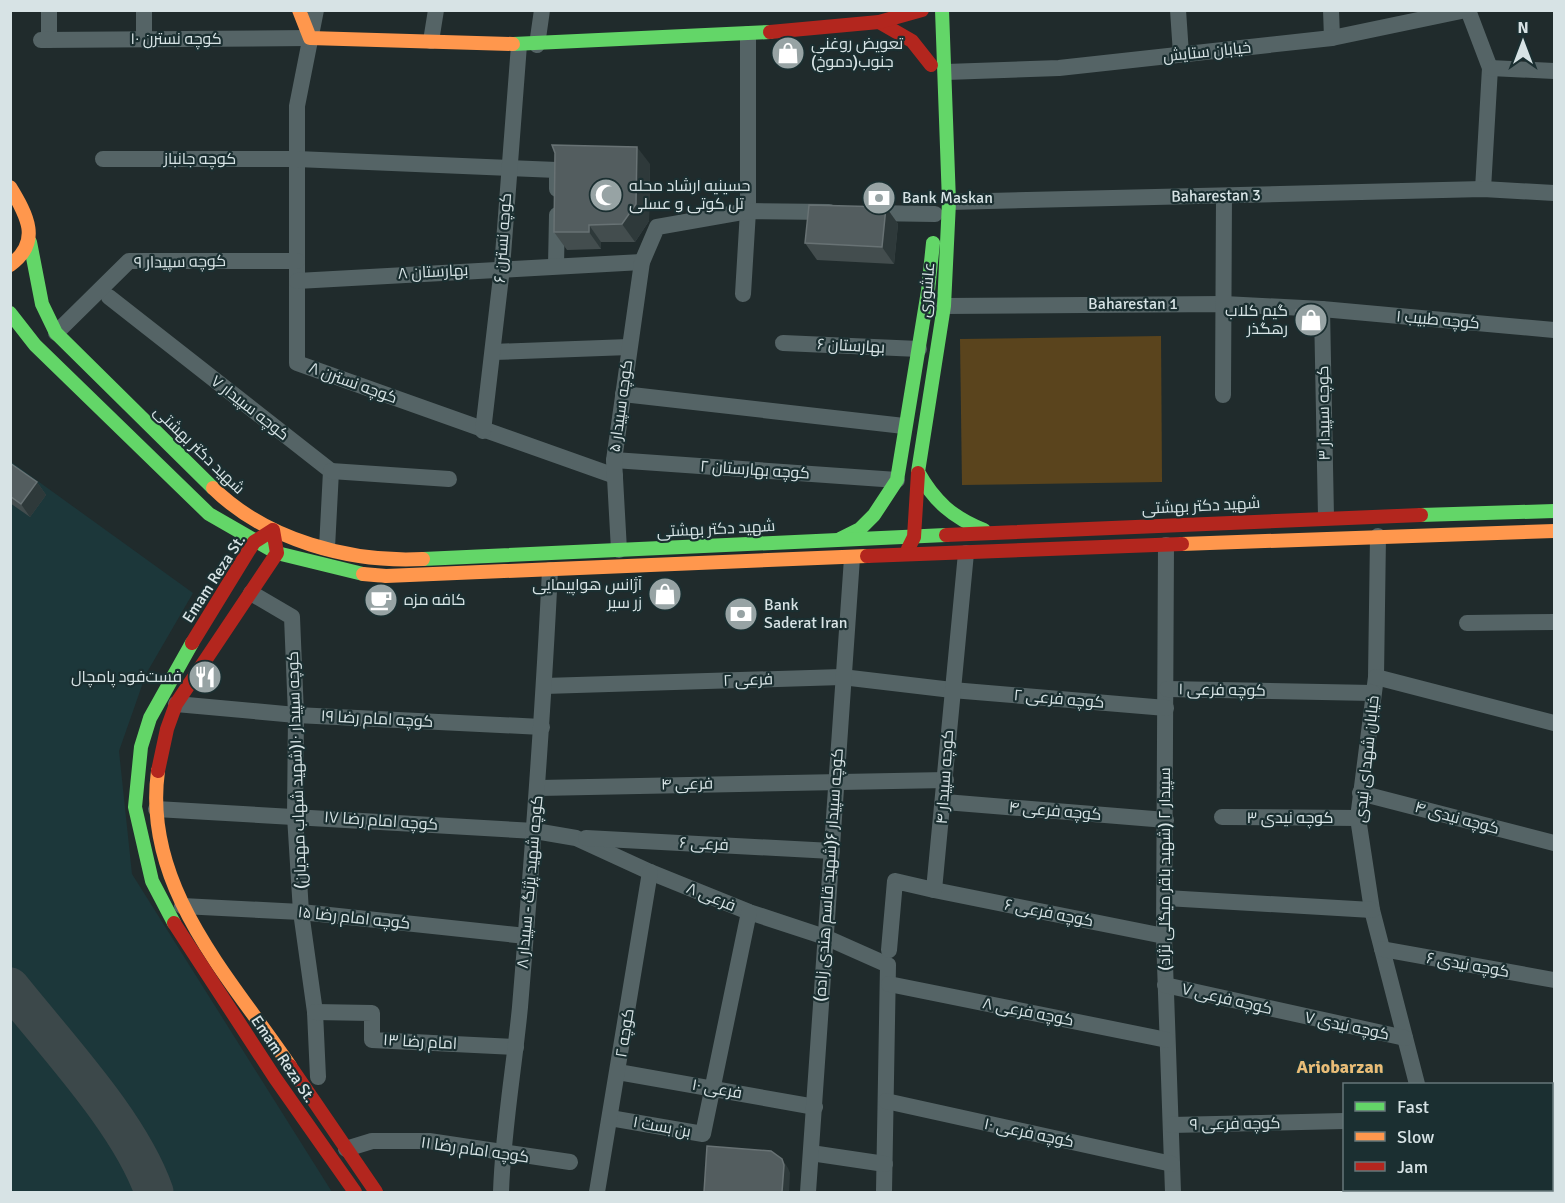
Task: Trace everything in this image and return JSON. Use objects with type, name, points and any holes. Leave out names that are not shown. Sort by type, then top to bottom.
[{"type":"street","name":"کوچه نسترن ۱۰","points":[[49,10],[45,40],[310,38]]},
{"type":"street","points":[[144,10],[144,39]]},
{"type":"street","points":[[299,10],[310,38],[519,45],[748,34],[879,22],[925,14]]},
{"type":"street","name":"کوچه نسترن ۸","points":[[316,10],[297,106],[297,363],[483,431],[614,468]]},
{"type":"street","points":[[431,41],[436,10]]},
{"type":"street","points":[[537,45],[542,10]]},
{"type":"street","name":"عاشوری","points":[[914,537],[919,456],[944,306],[949,201],[942,10]]},
{"type":"street","points":[[1178,10],[1180,54]]},
{"type":"street","points":[[1331,10],[1332,38]]},
{"type":"street","points":[[1467,10],[1490,68],[1483,189]]},
{"type":"street","name":"خیابان ستایش","points":[[946,72],[1059,68],[1332,38],[1467,10]]},
{"type":"street","points":[[879,22],[912,41],[931,65]]},
{"type":"street","points":[[743,294],[748,211],[748,34]]},
{"type":"street","name":"عاشوری","points":[[839,540],[860,529],[874,515],[897,480],[904,426],[928,291],[935,214],[929,43]]},
{"type":"street","name":"کوچه نسترن ۶","points":[[483,431],[502,268],[519,45]]},
{"type":"street","points":[[1490,68],[1554,71]]},
{"type":"street","name":"کوچه جانباز","points":[[103,159],[297,159],[557,170],[556,266]]},
{"type":"street","name":"شهید دکتر بهشتی","points":[[10,187],[29,224],[30,242],[42,304],[56,333],[224,499],[273,530],[362,557],[405,560],[839,540],[893,525],[914,537],[1326,517],[1554,512]]},
{"type":"street","name":"Baharestan 3","points":[[949,201],[1483,189],[1554,193]]},
{"type":"street","points":[[1223,395],[1224,196]]},
{"type":"street","points":[[748,211],[935,214]]},
{"type":"street","name":"کوچه سپیدار ۵","points":[[619,550],[614,468],[642,262],[657,227],[748,211]]},
{"type":"street","points":[[10,265],[23,258],[30,242]]},
{"type":"street","name":"کوچه سپیدار ۹","points":[[56,333],[129,261],[297,261]]},
{"type":"street","name":"بهارستان ۸","points":[[297,280],[642,262]]},
{"type":"street","name":"کوچه سپیدار ۷","points":[[109,297],[331,471]]},
{"type":"street","name":"Baharestan 1","points":[[944,306],[1224,303],[1322,309]]},
{"type":"street","name":"کوچه طبیب ۱","points":[[1322,309],[1554,330]]},
{"type":"street","name":"کوچه سپیدار ۳","points":[[1322,309],[1326,517]]},
{"type":"street","name":"شهید دکتر بهشتی","points":[[10,313],[35,345],[210,514],[254,542],[277,553],[348,572],[386,576],[1554,531]]},
{"type":"street","name":"بهارستان ۶","points":[[783,343],[919,349]]},
{"type":"street","points":[[493,352],[629,347]]},
{"type":"street","points":[[623,394],[904,426]]},
{"type":"street","points":[[900,454],[919,456]]},
{"type":"street","name":"کوچه بهارستان ۲","points":[[614,468],[897,480]]},
{"type":"street","points":[[327,548],[331,471],[449,479]]},
{"type":"street","points":[[918,472],[929,493],[943,509],[964,524],[991,533]]},
{"type":"street","points":[[897,480],[893,525],[904,556]]},
{"type":"street","points":[[273,530],[277,553]]},
{"type":"street","name":"Emam Reza St.","points":[[273,530],[254,542],[184,655],[150,718],[141,747],[136,776],[135,807],[152,881],[169,915],[275,1078],[355,1192]]},
{"type":"street","name":"خیابان شهدای نیدی","points":[[1378,536],[1375,685],[1358,818],[1372,910],[1417,1083]]},
{"type":"street","points":[[904,556],[914,537]]},
{"type":"street","name":"سپیدار ۲ (شهید باقر میگلی نژاد)","points":[[1166,545],[1166,898],[1164,936],[1173,1192]]},
{"type":"street","name":"Emam Reza St.","points":[[277,553],[176,704],[159,751],[156,809],[161,846],[182,906],[376,1192]]},
{"type":"street","name":"کوچه سپیدار ۴","points":[[934,890],[945,802],[952,690],[966,553]]},
{"type":"street","name":"کوچه سپیدار ۶(شهید قاسم هندی زاده)","points":[[808,1192],[852,558]]},
{"type":"street","name":"کوچه شهید پژنگ - سپیدار ۸","points":[[501,1192],[502,1154],[516,1047],[539,788],[550,570]]},
{"type":"street","name":"کوچه سپیدار ۱۰(شهید شهاب مهدیان)","points":[[251,593],[292,617],[296,715],[295,816],[301,912],[315,1012],[318,1077]]},
{"type":"street","points":[[1467,623],[1554,622]]},
{"type":"street","points":[[184,655],[203,666]]},
{"type":"street","name":"فرعی ۲","points":[[544,686],[842,677],[952,690]]},
{"type":"street","name":"کوچه فرعی ۱","points":[[1167,689],[1278,691],[1375,685],[1554,723]]},
{"type":"street","name":"کوچه فرعی ۲","points":[[952,690],[1166,708]]},
{"type":"street","name":"کوچه امام رضا ۱۹","points":[[176,704],[296,715],[542,727]]},
{"type":"street","points":[[836,781],[946,780]]},
{"type":"street","name":"فرعی ۴","points":[[539,788],[836,781]]},
{"type":"street","name":"کوچه نیدی ۴","points":[[1360,793],[1554,843]]},
{"type":"street","name":"کوچه فرعی ۴","points":[[945,802],[1166,820]]},
{"type":"street","name":"کوچه امام رضا ۱۷","points":[[156,809],[535,831]]},
{"type":"street","name":"کوچه نیدی ۳","points":[[1222,817],[1358,818]]},
{"type":"street","name":"فرعی ۸","points":[[535,831],[576,838],[650,872],[748,912],[889,958]]},
{"type":"street","name":"فرعی ۶","points":[[576,838],[832,851]]},
{"type":"street","name":"کوچه ۲","points":[[597,1192],[650,872]]},
{"type":"street","points":[[884,1192],[889,958],[895,881],[934,890]]},
{"type":"street","name":"کوچه فرعی ۶","points":[[934,890],[1164,936]]},
{"type":"street","points":[[1166,898],[1372,910]]},
{"type":"street","name":"کوچه امام رضا ۱۵","points":[[182,906],[301,912],[526,936]]},
{"type":"street","points":[[711,1088],[748,912]]},
{"type":"street","name":"کوچه نیدی ۶","points":[[1383,949],[1554,981]]},
{"type":"street","name":"کوچه فرعی ۸","points":[[889,984],[1167,1040]]},
{"type":"street","name":"کوچه فرعی ۷","points":[[1165,985],[1289,1013]]},
{"type":"street","name":"امام رضا ۱۳","points":[[315,1012],[372,1013],[372,1040],[516,1047]]},
{"type":"street","name":"کوچه نیدی ۷","points":[[1289,1013],[1405,1038]]},
{"type":"street","name":"فرعی ۱۰","points":[[618,1072],[815,1107]]},
{"type":"street","name":"بن بست ۱","points":[[610,1118],[703,1134],[711,1088]]},
{"type":"street","name":"کوچه فرعی ۱۰","points":[[886,1101],[1172,1164]]},
{"type":"street","name":"کوچه فرعی ۹","points":[[1171,1125],[1343,1121]]},
{"type":"street","name":"کوچه امام رضا ۱۱","points":[[346,1149],[372,1141],[429,1141],[502,1154],[570,1162]]},
{"type":"street","points":[[811,1153],[885,1164]]},
{"type":"shaded area","points":[[1161,336],[1162,482],[962,485],[960,339]]},
{"type":"shaded area","points":[[10,461],[193,593],[146,674],[119,751],[132,874],[332,1192],[11,1192]]},
{"type":"building","name":"حسینیه ارشاد محله تل کوتی و عسلی","points":[[552,145],[637,147],[636,204],[622,224],[589,225],[589,232],[554,232],[555,153]]},
{"type":"building","points":[[809,205],[886,207],[882,247],[805,243]]},
{"type":"building","points":[[1296,310],[1306,310],[1306,318],[1296,318]]},
{"type":"building","points":[[10,463],[37,482],[21,504],[10,496]]},
{"type":"building","points":[[707,1146],[771,1151],[782,1159],[784,1165],[782,1192],[704,1192]]},
{"type":"taxiway","points":[[10,987],[110,1112],[143,1166],[154,1192]]},
{"type":"traffic: fast","points":[[942,10],[949,202],[944,306],[918,472],[931,492],[945,507],[963,520],[984,530]]},
{"type":"traffic: fast","points":[[513,44],[770,32]]},
{"type":"traffic: fast","points":[[30,242],[42,304],[56,333],[213,488]]},
{"type":"traffic: fast","points":[[840,539],[860,529],[874,515],[897,480],[928,291],[933,243]]},
{"type":"traffic: fast","points":[[10,313],[35,345],[209,514],[277,553],[363,574]]},
{"type":"traffic: fast","points":[[1421,515],[1554,511]]},
{"type":"traffic: fast","points":[[423,559],[946,535]]},
{"type":"traffic: fast","points":[[174,923],[152,881],[135,807],[141,747],[150,718],[192,643]]},
{"type":"traffic: slow","points":[[299,10],[310,38],[513,44]]},
{"type":"traffic: slow","points":[[10,187],[26,218],[29,238],[20,256],[10,265]]},
{"type":"traffic: slow","points":[[213,488],[258,522],[310,544],[367,557],[423,559]]},
{"type":"traffic: slow","points":[[1182,544],[1554,531]]},
{"type":"traffic: slow","points":[[363,574],[386,576],[867,556]]},
{"type":"traffic: slow","points":[[158,771],[157,813],[163,854],[177,892],[195,929],[290,1066]]},
{"type":"traffic: jam","points":[[770,32],[879,22],[922,10]]},
{"type":"traffic: jam","points":[[879,22],[912,41],[931,65]]},
{"type":"traffic: jam","points":[[908,549],[914,537],[918,473]]},
{"type":"traffic: jam","points":[[946,535],[1421,515]]},
{"type":"traffic: jam","points":[[158,771],[167,729],[176,704],[277,553],[273,530],[254,542],[192,643]]},
{"type":"traffic: jam","points":[[867,556],[1182,544]]},
{"type":"traffic: jam","points":[[174,923],[275,1078],[355,1192]]},
{"type":"traffic: jam","points":[[290,1066],[376,1192]]},
{"type":"place","name":"تعويض روغنی جنوب(دموخ)","points":[[788,53]]},
{"type":"place","name":"حسینیه ارشاد محله تل کوتی و عسلی","points":[[606,195]]},
{"type":"place","name":"Bank Maskan","points":[[879,198]]},
{"type":"place","name":"گیم کلاب رهگذر","points":[[1311,320]]},
{"type":"place","name":"آژانس هواپیمایی زر سیر","points":[[665,594]]},
{"type":"place","name":"کافه مزه","points":[[381,600]]},
{"type":"place","name":"Bank Saderat Iran","points":[[741,614]]},
{"type":"place","name":"فست‌فود پامچال","points":[[205,677]]},
{"type":"district","name":"Ariobarzan","points":[[1340,1067]]}]
